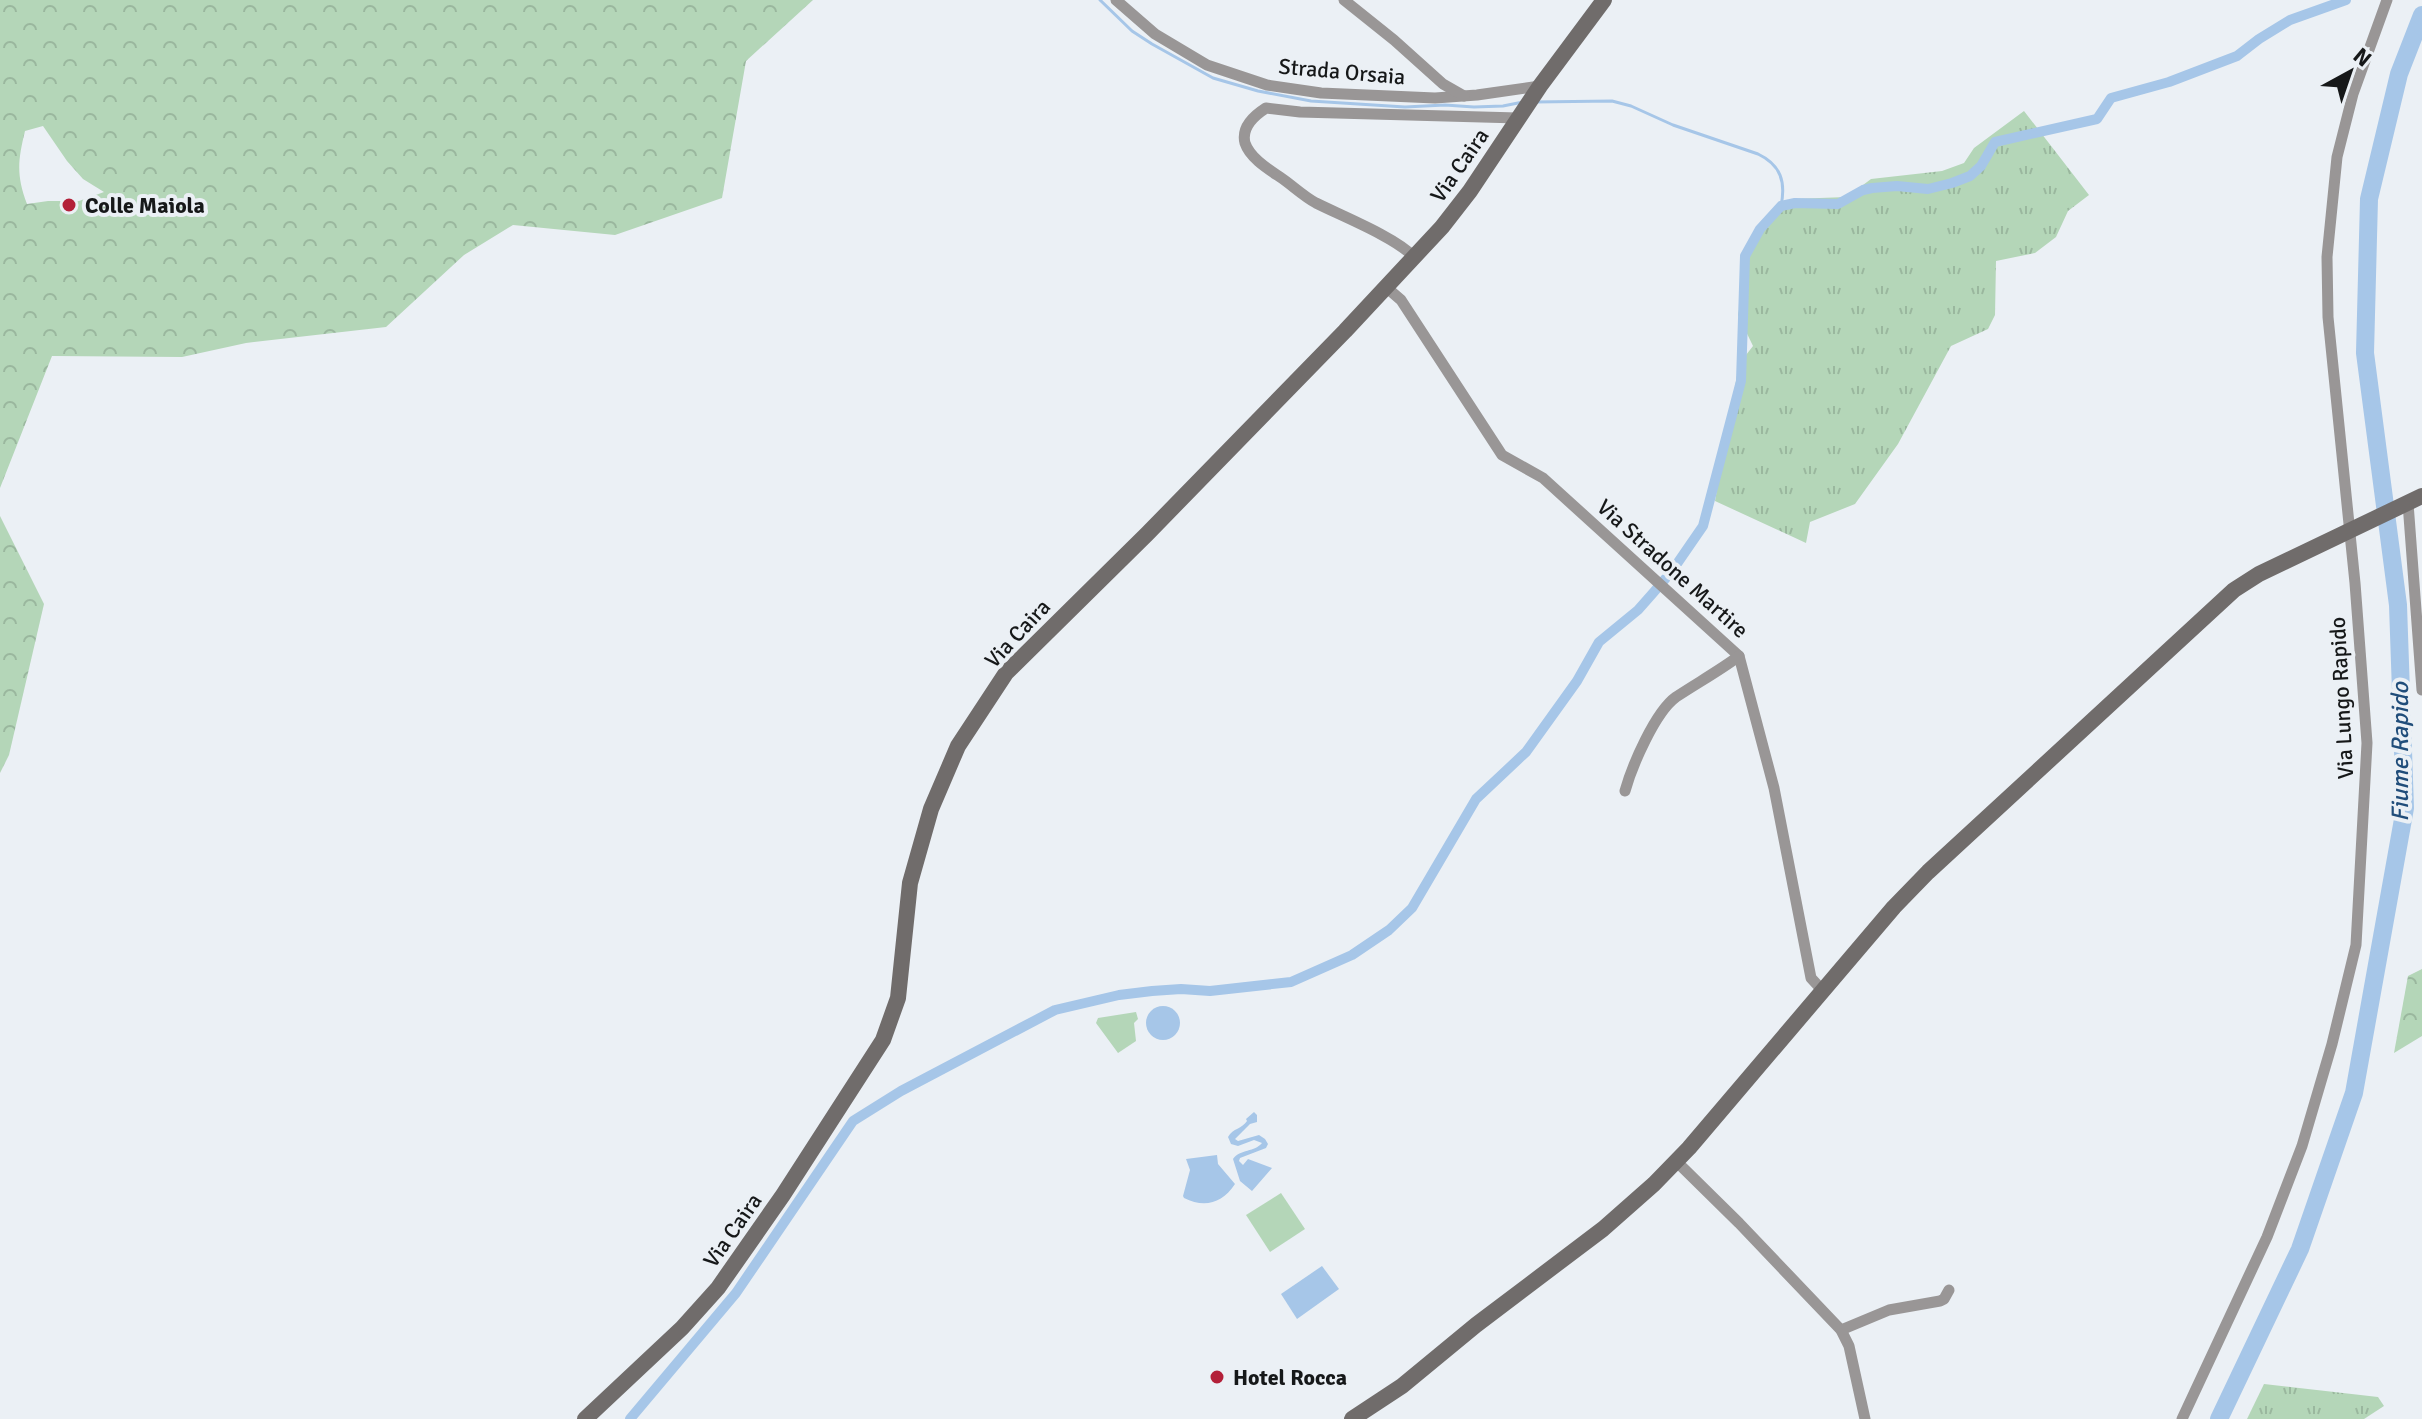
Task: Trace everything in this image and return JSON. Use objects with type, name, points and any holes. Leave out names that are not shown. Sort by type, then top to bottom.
[{"type":"street","name":"Strada Orsaia","points":[[1116,0],[1155,34],[1207,65],[1267,85],[1321,93],[1435,98],[1540,86]]},
{"type":"street","points":[[1344,0],[1443,84],[1464,96]]},
{"type":"street","name":"Via Caira","points":[[585,1419],[682,1328],[718,1288],[783,1195],[883,1040],[898,998],[910,883],[931,809],[958,746],[1006,673],[1147,534],[1442,227],[1604,0]]},
{"type":"street","name":"Via Lungo Rapido","points":[[2182,1419],[2267,1237],[2302,1146],[2332,1044],[2356,945],[2367,743],[2352,529],[2328,317],[2327,257],[2337,157],[2353,94],[2387,0]]},
{"type":"street","points":[[1414,257],[1400,246],[1311,200],[1261,163],[1250,153],[1245,141],[1245,132],[1251,121],[1266,108],[1300,112],[1518,118]]},
{"type":"street","name":"Via Stradone Martire","points":[[1386,287],[1401,300],[1502,455],[1543,478],[1734,648],[1739,656],[1774,788],[1811,978],[1823,991]]},
{"type":"street","points":[[1352,1419],[1402,1386],[1476,1325],[1603,1229],[1676,1161],[1894,907],[1928,872],[2234,590],[2259,574],[2408,503],[2422,690]]},
{"type":"street","points":[[1625,791],[1631,769],[1655,722],[1673,699],[1739,656]]},
{"type":"street","points":[[1676,1161],[1841,1330],[1849,1346],[1865,1419]]},
{"type":"street","points":[[1841,1330],[1889,1310],[1940,1301],[1949,1290]]},
{"type":"green space","points":[[0,0],[813,0],[746,61],[722,198],[615,235],[513,225],[464,255],[386,327],[246,343],[182,357],[52,356],[0,488]],"holes":[[[43,126],[83,179],[104,192],[79,201],[27,204],[19,168],[25,131]]]},
{"type":"green space","points":[[2024,111],[2089,195],[2068,211],[2056,237],[2035,253],[1996,261],[1995,315],[1988,329],[1951,346],[1898,444],[1855,504],[1810,522],[1806,543],[1715,501],[1739,364],[1753,346],[1738,315],[1751,245],[1792,199],[1847,197],[1871,179],[1942,171],[1964,163],[1974,148]]},
{"type":"green space","points":[[0,516],[44,604],[9,755],[0,773]]},
{"type":"green space","points":[[2422,969],[2422,1036],[2394,1053],[2408,976]]},
{"type":"green space","points":[[1136,1012],[1136,1041],[1118,1053],[1096,1023],[1098,1018]]},
{"type":"green space","points":[[1281,1193],[1305,1229],[1270,1252],[1246,1215]]},
{"type":"green space","points":[[2264,1384],[2378,1397],[2384,1406],[2364,1419],[2247,1419]]},
{"type":"water","points":[[1163,1006],[1175,1011],[1180,1023],[1175,1035],[1163,1040],[1151,1035],[1146,1023],[1151,1011]]},
{"type":"water","points":[[1254,1112],[1257,1122],[1250,1124],[1235,1139],[1238,1141],[1259,1135],[1268,1144],[1266,1148],[1239,1161],[1243,1165],[1248,1159],[1272,1168],[1252,1191],[1240,1181],[1233,1159],[1262,1143],[1254,1140],[1238,1146],[1231,1144],[1228,1137],[1245,1124]]},
{"type":"water","points":[[1217,1155],[1218,1164],[1235,1184],[1230,1191],[1212,1202],[1199,1203],[1184,1198],[1190,1170],[1186,1159]]},
{"type":"water","points":[[1322,1266],[1339,1289],[1297,1319],[1281,1294]]},
{"type":"waterway","points":[[1100,0],[1132,31],[1152,44],[1213,78],[1258,91],[1311,101],[1405,107],[1503,106],[1523,102]]},
{"type":"waterway","points":[[630,1419],[736,1293],[853,1121],[901,1091],[1055,1010],[1119,995],[1152,991],[1210,991],[1291,982],[1352,955],[1389,930],[1412,908],[1476,799],[1526,752],[1577,681],[1599,642],[1638,610],[1672,571],[1703,526],[1741,381],[1745,256],[1760,229],[1781,206],[1795,203],[1838,204],[1872,188],[1897,186],[1928,189],[1952,183],[1970,176],[1981,166],[1995,142],[2097,119],[2111,98],[2169,82],[2237,56],[2290,20],[2346,0]]},
{"type":"waterway","name":"Fiume Rapido","points":[[2219,1419],[2300,1249],[2354,1093],[2405,808],[2398,605],[2365,353],[2369,199],[2399,74],[2422,15]]},
{"type":"waterway","points":[[1535,102],[1612,101],[1758,154],[1772,163],[1780,175],[1783,189],[1781,206]]},
{"type":"place","name":"Colle Maiola","points":[[69,205]]},
{"type":"place","name":"Hotel Rocca","points":[[1217,1377]]}]
